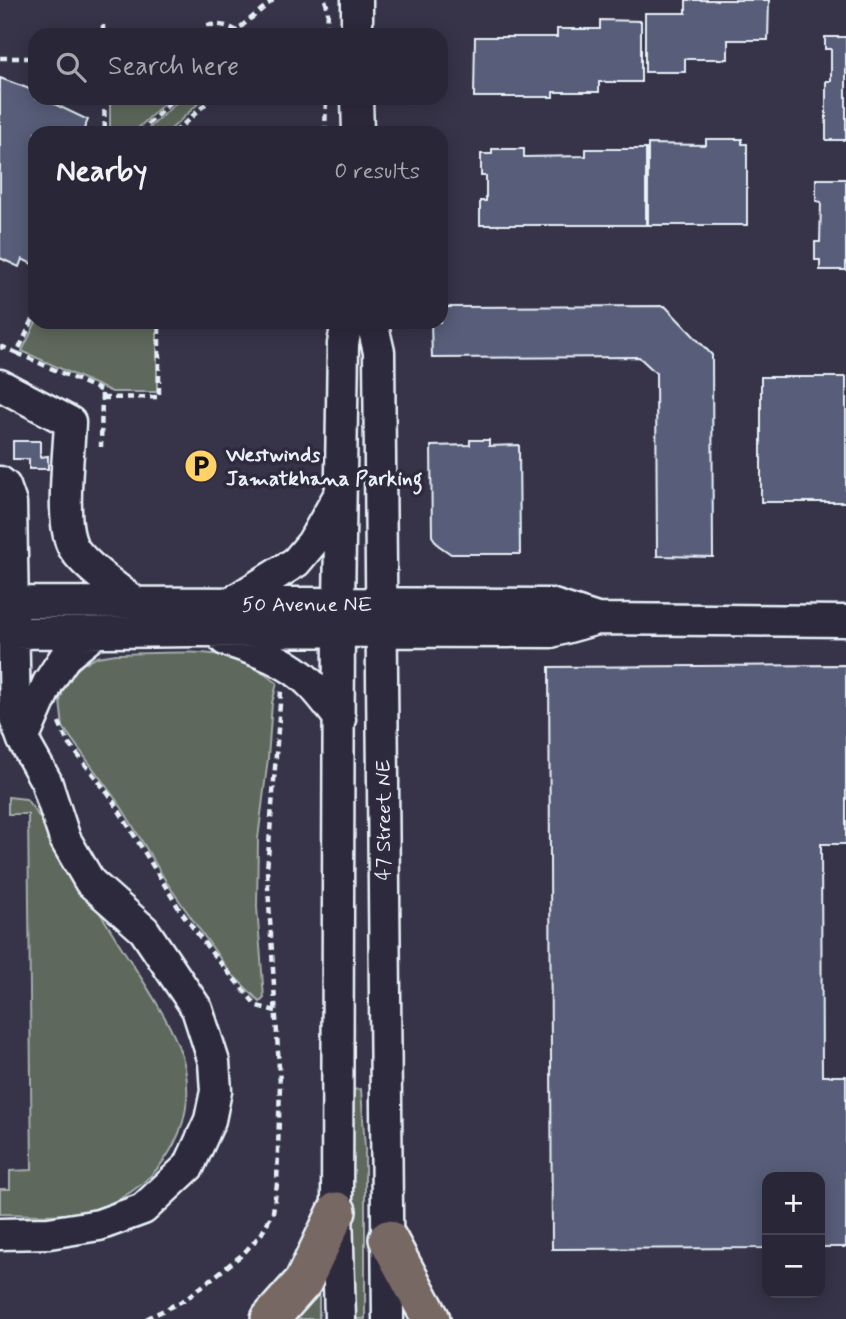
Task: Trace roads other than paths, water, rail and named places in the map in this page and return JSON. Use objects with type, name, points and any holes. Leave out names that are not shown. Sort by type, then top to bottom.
[{"type":"main road","points":[[270,1319],[303,1282],[337,1211]]},
{"type":"main road","points":[[388,1239],[431,1319]]},
{"type":"street","points":[[357,0],[357,28]]},
{"type":"street","points":[[358,105],[358,126]]},
{"type":"street","name":"47 Street NE","points":[[340,1319],[337,1211],[339,618],[343,344],[346,329]]},
{"type":"street","name":"47 Street NE","points":[[374,329],[379,352],[388,1319]]},
{"type":"street","points":[[0,385],[70,422],[67,522],[73,547],[98,573],[136,603]]},
{"type":"street","points":[[0,482],[5,486],[11,503],[15,718],[23,740],[46,781],[65,839],[90,881],[144,930],[197,1009],[214,1062],[216,1091],[210,1120],[188,1166],[143,1209],[99,1226],[49,1233],[0,1234]]},
{"type":"street","points":[[230,604],[296,562],[312,543],[340,494]]},
{"type":"street","name":"50 Avenue NE","points":[[14,602],[230,604],[339,618]]},
{"type":"street","name":"50 Avenue NE","points":[[14,633],[198,631],[339,618],[550,604],[597,619],[846,621]]},
{"type":"street","points":[[198,631],[265,652],[311,684],[340,719]]},
{"type":"street","points":[[23,740],[48,683],[65,657],[95,633]]},
{"type":"place","name":"Westwinds Jamatkhana Parking","points":[[201,466]]}]
